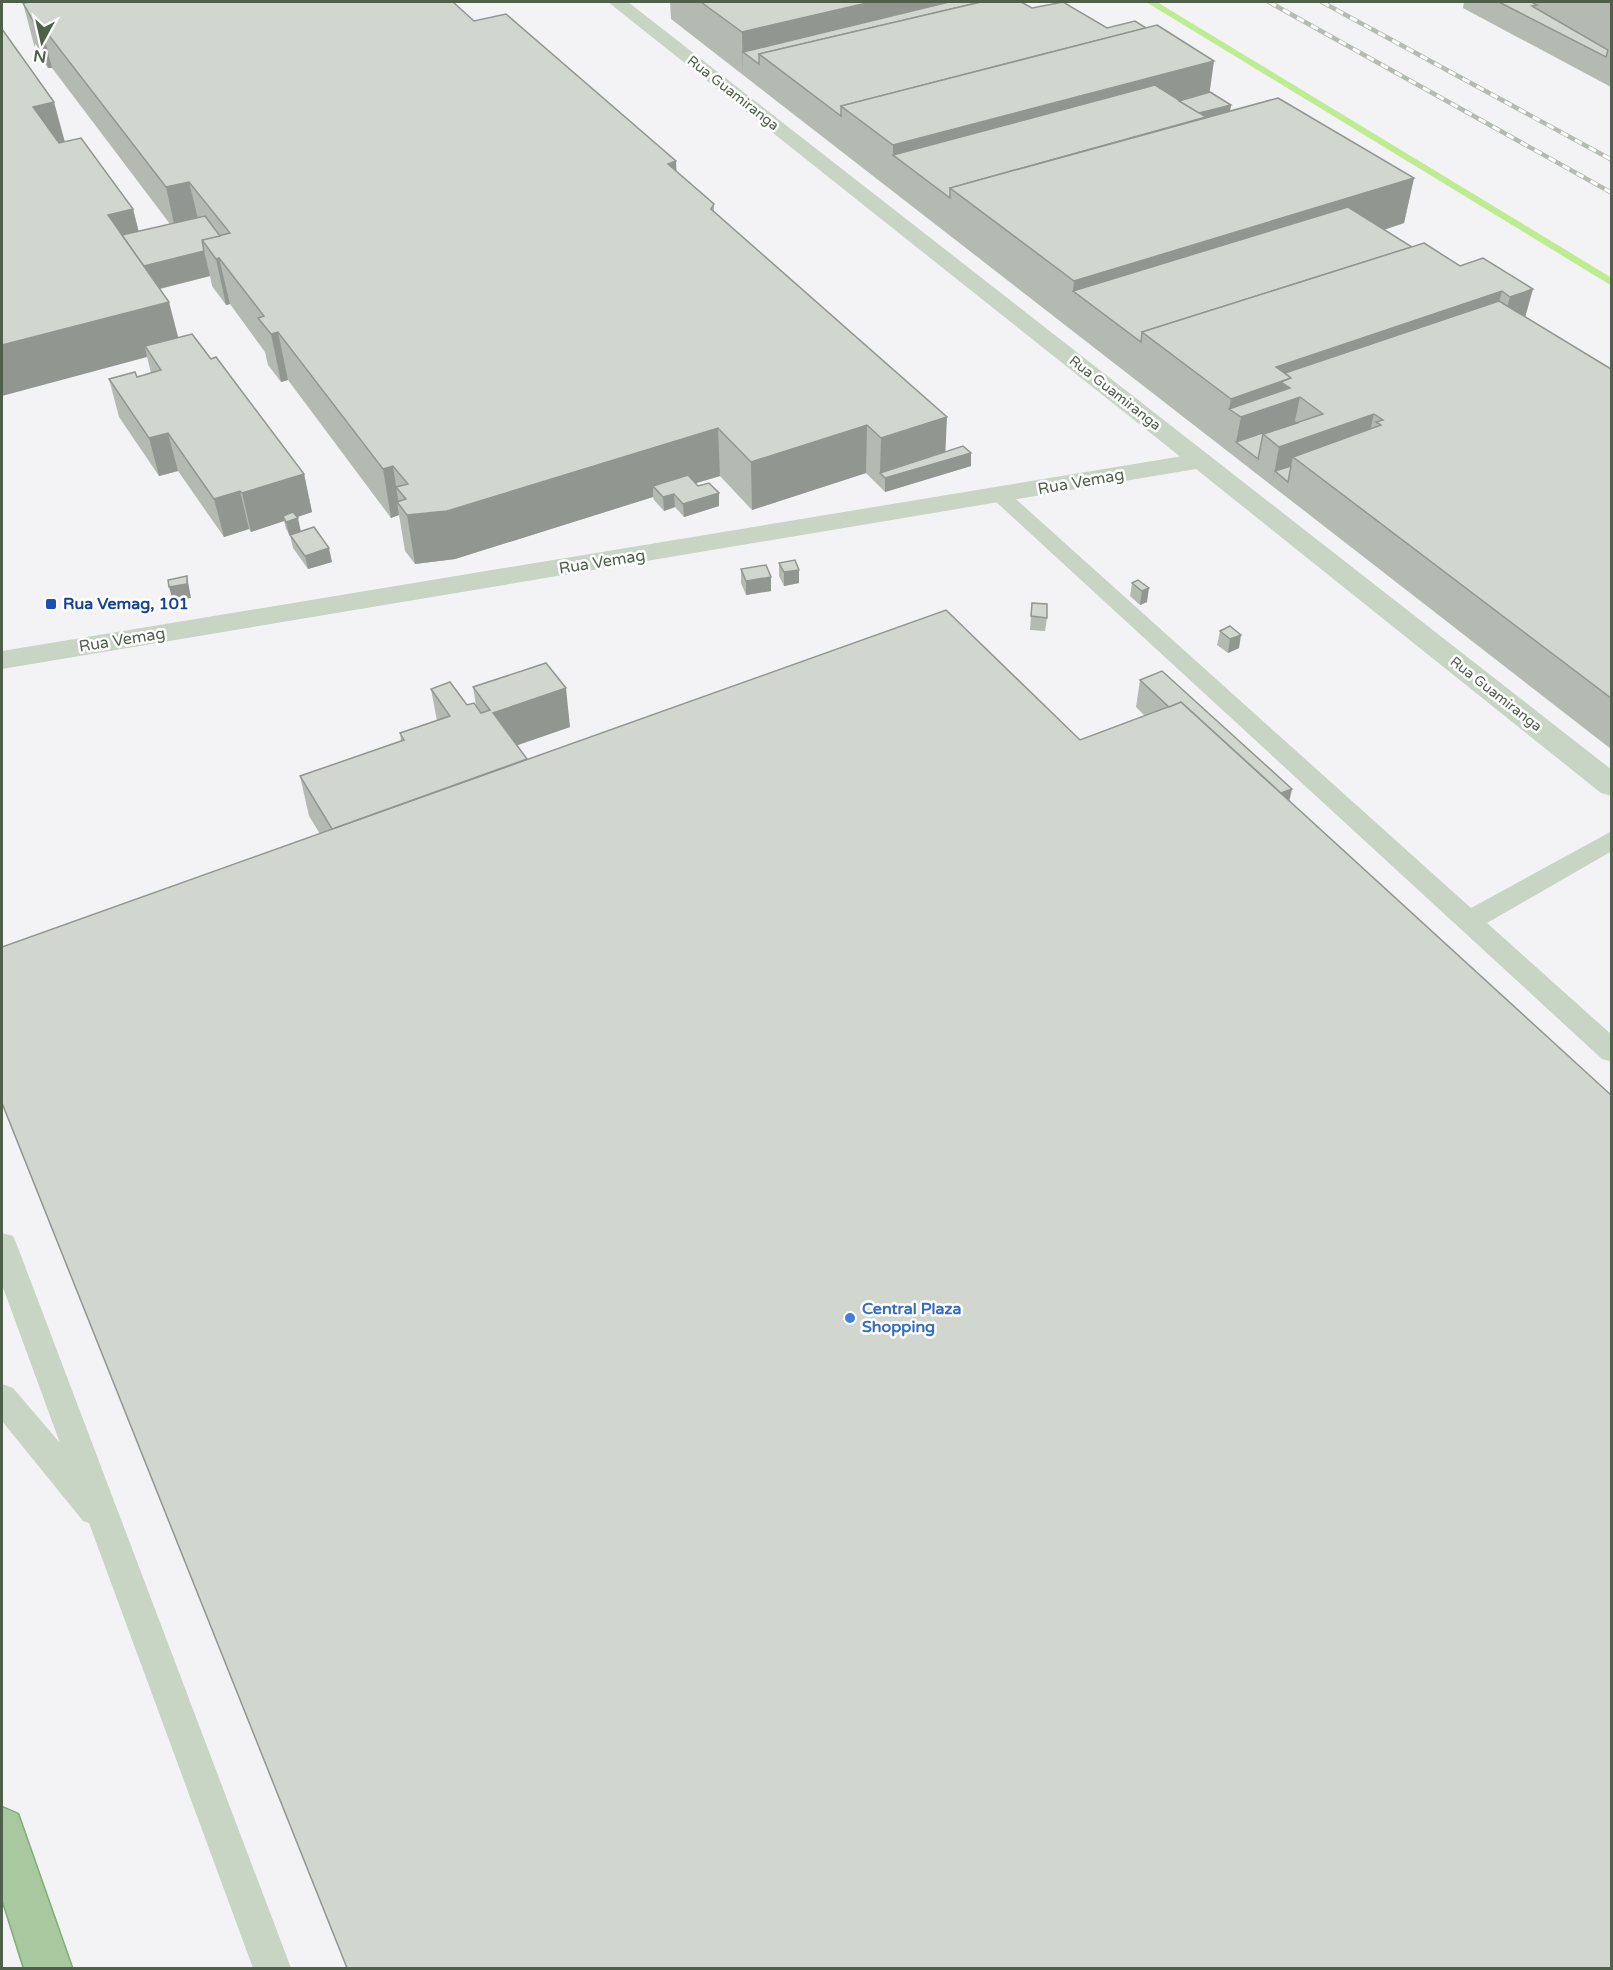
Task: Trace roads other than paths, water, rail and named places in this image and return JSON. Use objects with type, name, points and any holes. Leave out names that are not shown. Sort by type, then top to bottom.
[{"type":"highway","points":[[2,1830],[48,1968]]},
{"type":"street","name":"Rua Guamiranga","points":[[617,2],[1611,786]]},
{"type":"street","name":"Rua Vemag","points":[[2,660],[1201,461]]},
{"type":"lane","points":[[1001,496],[1611,1052]]},
{"type":"lane","points":[[1468,922],[1611,839]]},
{"type":"lane","points":[[2,1245],[272,1968]]},
{"type":"lane","points":[[2,1398],[108,1525]]},
{"type":"waterway","points":[[1151,2],[1612,283]]},
{"type":"railway","points":[[1269,2],[1612,193]]},
{"type":"railway","points":[[1322,2],[1612,160]]},
{"type":"place","name":"Rua Vemag, 101","points":[[51,604]]},
{"type":"place","name":"Central Plaza Shopping","points":[[850,1318]]}]
